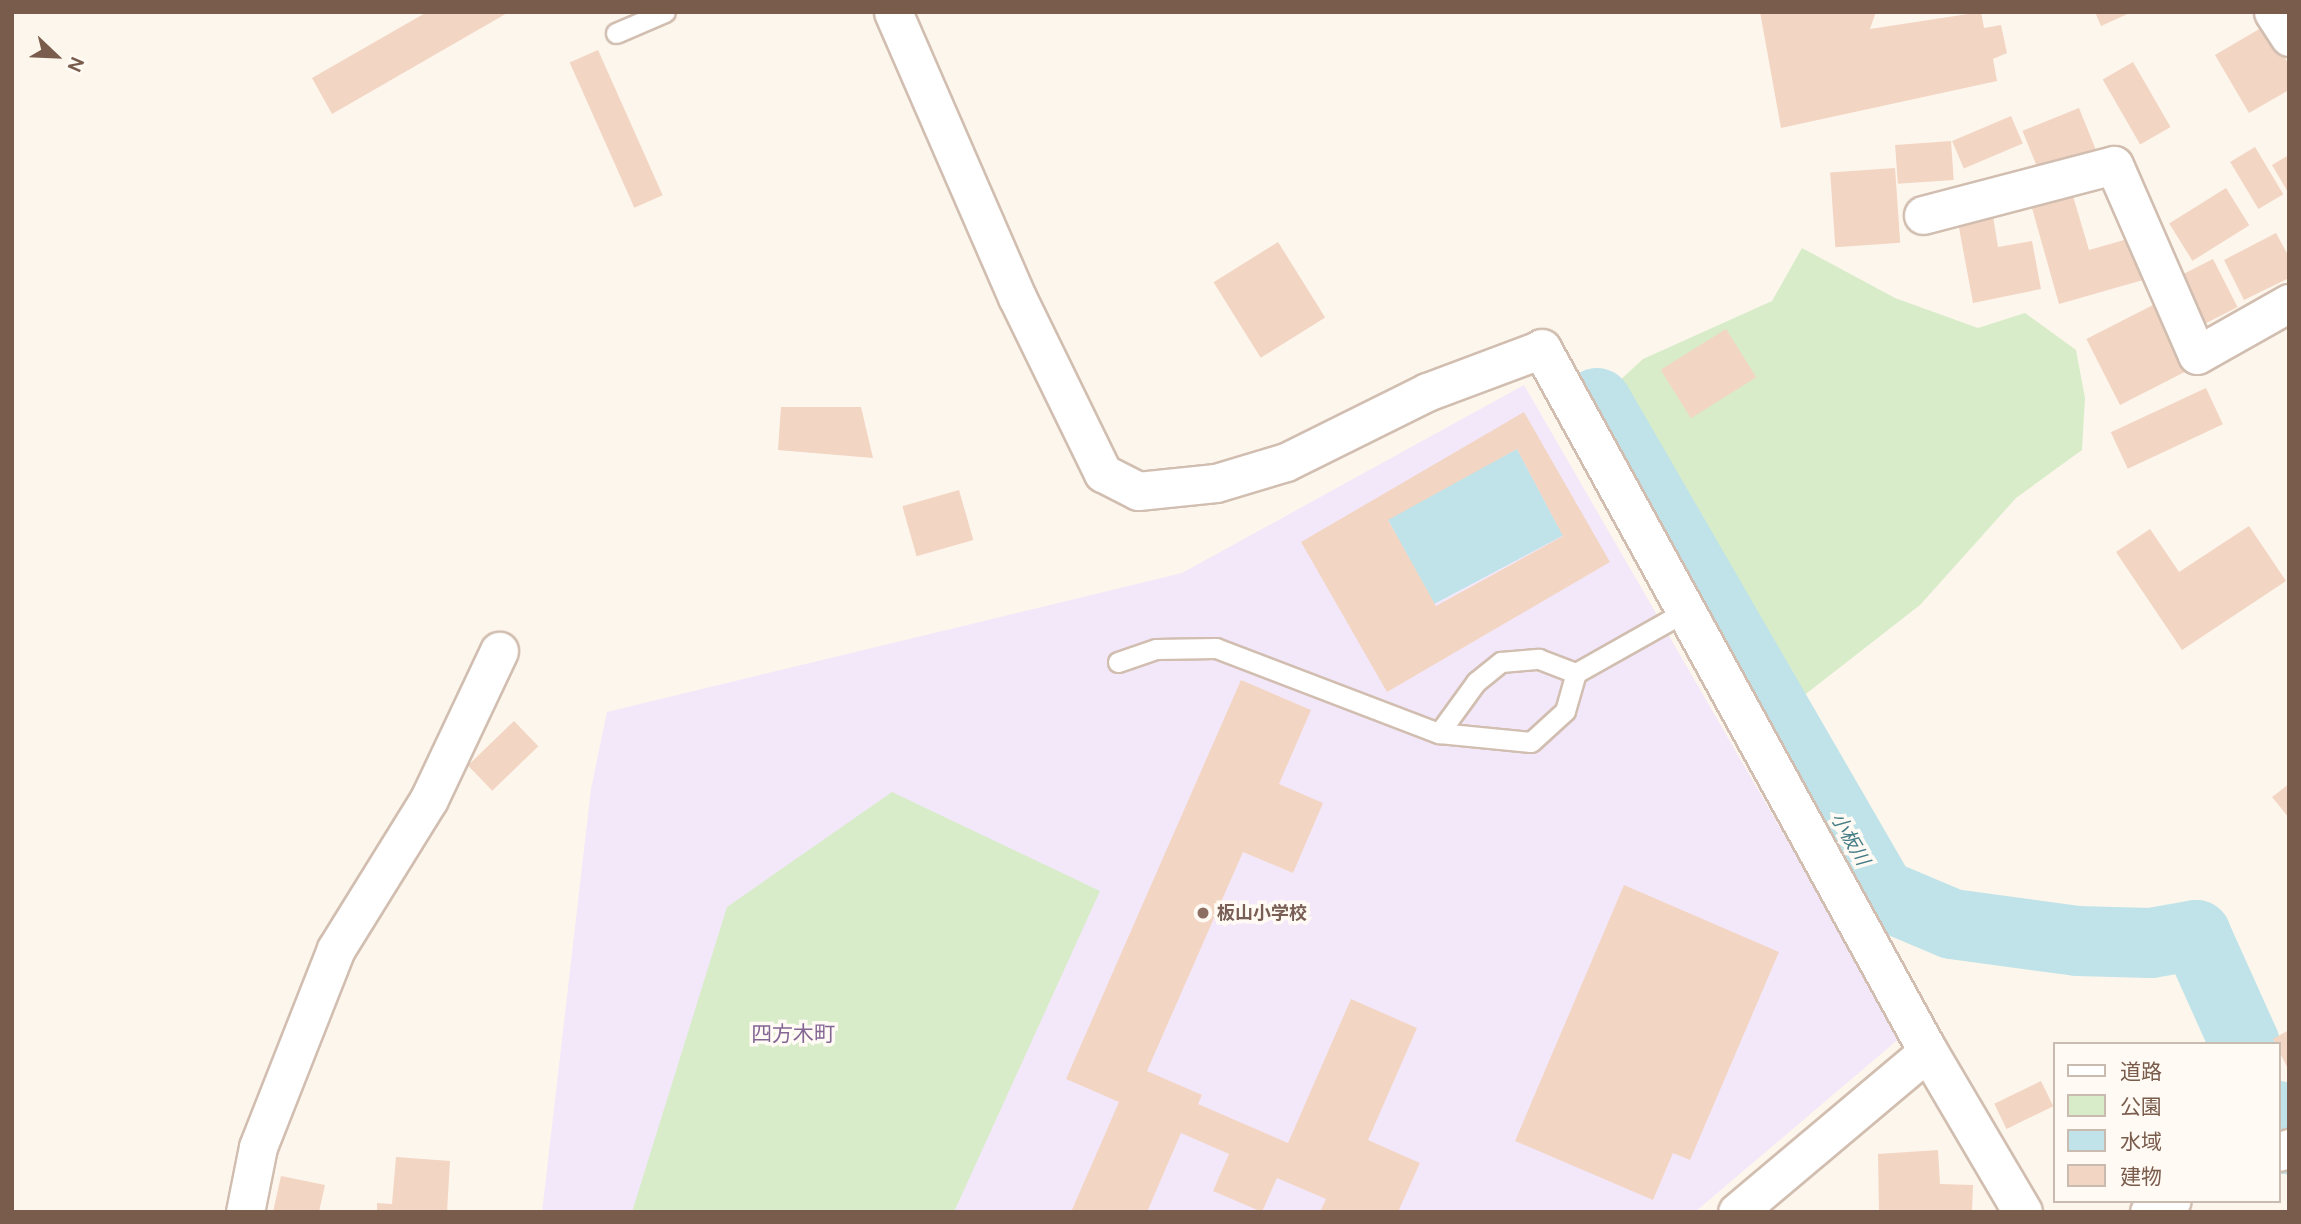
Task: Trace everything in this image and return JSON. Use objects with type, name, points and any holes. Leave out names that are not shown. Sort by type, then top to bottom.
[{"type":"street","points":[[893,12],[1017,297],[1102,473],[1138,491],[1216,483],[1286,462],[1427,392],[1542,349],[1928,1051],[2024,1212]]},
{"type":"street","points":[[2273,12],[2289,37]]},
{"type":"street","points":[[1923,215],[2114,165],[2197,355],[2289,303]]},
{"type":"street","points":[[245,1212],[258,1147],[336,949],[429,799],[499,651]]},
{"type":"street","points":[[1737,1212],[1928,1051]]},
{"type":"street","points":[[2150,1212],[2168,1203]]},
{"type":"lane","points":[[616,33],[665,12]]},
{"type":"lane","points":[[1118,662],[1156,649],[1216,648],[1439,733],[1531,742],[1565,711],[1576,673],[1686,611]]},
{"type":"lane","points":[[1439,733],[1476,682],[1501,662],[1539,659],[1576,673]]},
{"type":"shaded area","name":"板山小学校","points":[[1524,385],[1901,1037],[1695,1212],[542,1212],[591,789],[607,712],[1182,573]]},
{"type":"green space","points":[[1802,248],[1895,298],[1978,328],[2025,313],[2076,350],[2085,398],[2082,450],[2016,498],[1920,605],[1784,711],[1605,394],[1643,359],[1772,301]]},
{"type":"green space","points":[[892,792],[1100,891],[954,1212],[632,1212],[727,907]]},
{"type":"water","points":[[1517,449],[1563,536],[1433,605],[1387,518]]},
{"type":"building","points":[[427,12],[509,12],[332,114],[312,78]]},
{"type":"building","points":[[1760,12],[1876,12],[1870,29],[1981,12],[1984,28],[2001,25],[2007,53],[1993,59],[1997,81],[1781,128]]},
{"type":"building","points":[[2095,12],[2132,12],[2101,26]]},
{"type":"building","points":[[2266,25],[2289,65],[2289,90],[2249,113],[2215,55]]},
{"type":"building","points":[[598,50],[663,195],[634,208],[570,63]]},
{"type":"building","points":[[2133,62],[2170,127],[2140,144],[2103,80]]},
{"type":"building","points":[[2079,108],[2096,150],[2039,173],[2022,131]]},
{"type":"building","points":[[2011,116],[2023,144],[1964,169],[1952,141]]},
{"type":"building","points":[[1951,141],[1954,180],[1898,184],[1895,145]]},
{"type":"building","points":[[2255,147],[2283,194],[2258,209],[2230,162]]},
{"type":"building","points":[[2289,155],[2289,194],[2272,165]]},
{"type":"building","points":[[1895,168],[1900,243],[1835,247],[1830,173]]},
{"type":"building","points":[[2226,188],[2249,225],[2192,261],[2169,224]]},
{"type":"building","points":[[2073,196],[2089,250],[2138,236],[2150,278],[2059,304],[2032,208]]},
{"type":"building","points":[[1992,210],[1998,247],[2032,241],[2041,289],[1973,303],[1957,217]]},
{"type":"building","points":[[2276,233],[2289,257],[2289,278],[2244,300],[2224,260]]},
{"type":"building","points":[[1278,242],[1325,317],[1261,358],[1214,282]]},
{"type":"building","points":[[2213,259],[2238,307],[2205,323],[2181,275]]},
{"type":"building","points":[[2155,304],[2189,370],[2120,405],[2086,339]]},
{"type":"building","points":[[1726,329],[1756,377],[1691,418],[1661,370]]},
{"type":"building","points":[[2206,388],[2223,424],[2128,469],[2111,432]]},
{"type":"building","points":[[781,407],[861,407],[873,458],[778,450]]},
{"type":"building","points":[[1524,412],[1610,562],[1387,692],[1301,542]],"holes":[[[1517,449],[1563,536],[1436,606],[1388,520]]]},
{"type":"building","points":[[959,490],[973,540],[917,556],[902,506]]},
{"type":"building","points":[[2249,526],[2286,581],[2182,650],[2116,552],[2150,529],[2179,572]]},
{"type":"building","points":[[1241,680],[1311,710],[1279,784],[1323,803],[1293,873],[1243,852],[1147,1071],[1202,1095],[1198,1104],[1288,1143],[1351,999],[1417,1028],[1368,1140],[1420,1163],[1398,1212],[1320,1212],[1326,1199],[1277,1178],[1262,1212],[1213,1191],[1229,1154],[1181,1133],[1147,1212],[1071,1212],[1119,1102],[1066,1079]]},
{"type":"building","points":[[514,721],[538,746],[492,791],[468,765]]},
{"type":"building","points":[[2289,784],[2289,818],[2272,797]]},
{"type":"building","points":[[1624,885],[1779,952],[1690,1160],[1673,1153],[1653,1200],[1515,1141]]},
{"type":"building","points":[[2289,1030],[2289,1071],[2280,1053],[2280,1042],[2274,1042],[2273,1039]]},
{"type":"building","points":[[2041,1081],[2052,1107],[2007,1129],[1994,1104]]},
{"type":"building","points":[[1938,1150],[1940,1184],[1973,1185],[1972,1212],[1879,1212],[1878,1154]]},
{"type":"building","points":[[396,1157],[450,1161],[447,1212],[377,1212],[377,1203],[392,1204]]},
{"type":"building","points":[[281,1176],[325,1185],[319,1212],[273,1212]]},
{"type":"waterway","name":"小板川","points":[[1597,403],[1881,894],[1952,924],[2077,941],[2151,943],[2196,935],[2244,1042]]},
{"type":"waterway","name":"小板川","points":[[2280,1120],[2289,1140]]},
{"type":"place","name":"板山小学校","points":[[1203,913]]},
{"type":"district","name":"四方木町","points":[[793,1034]]}]
